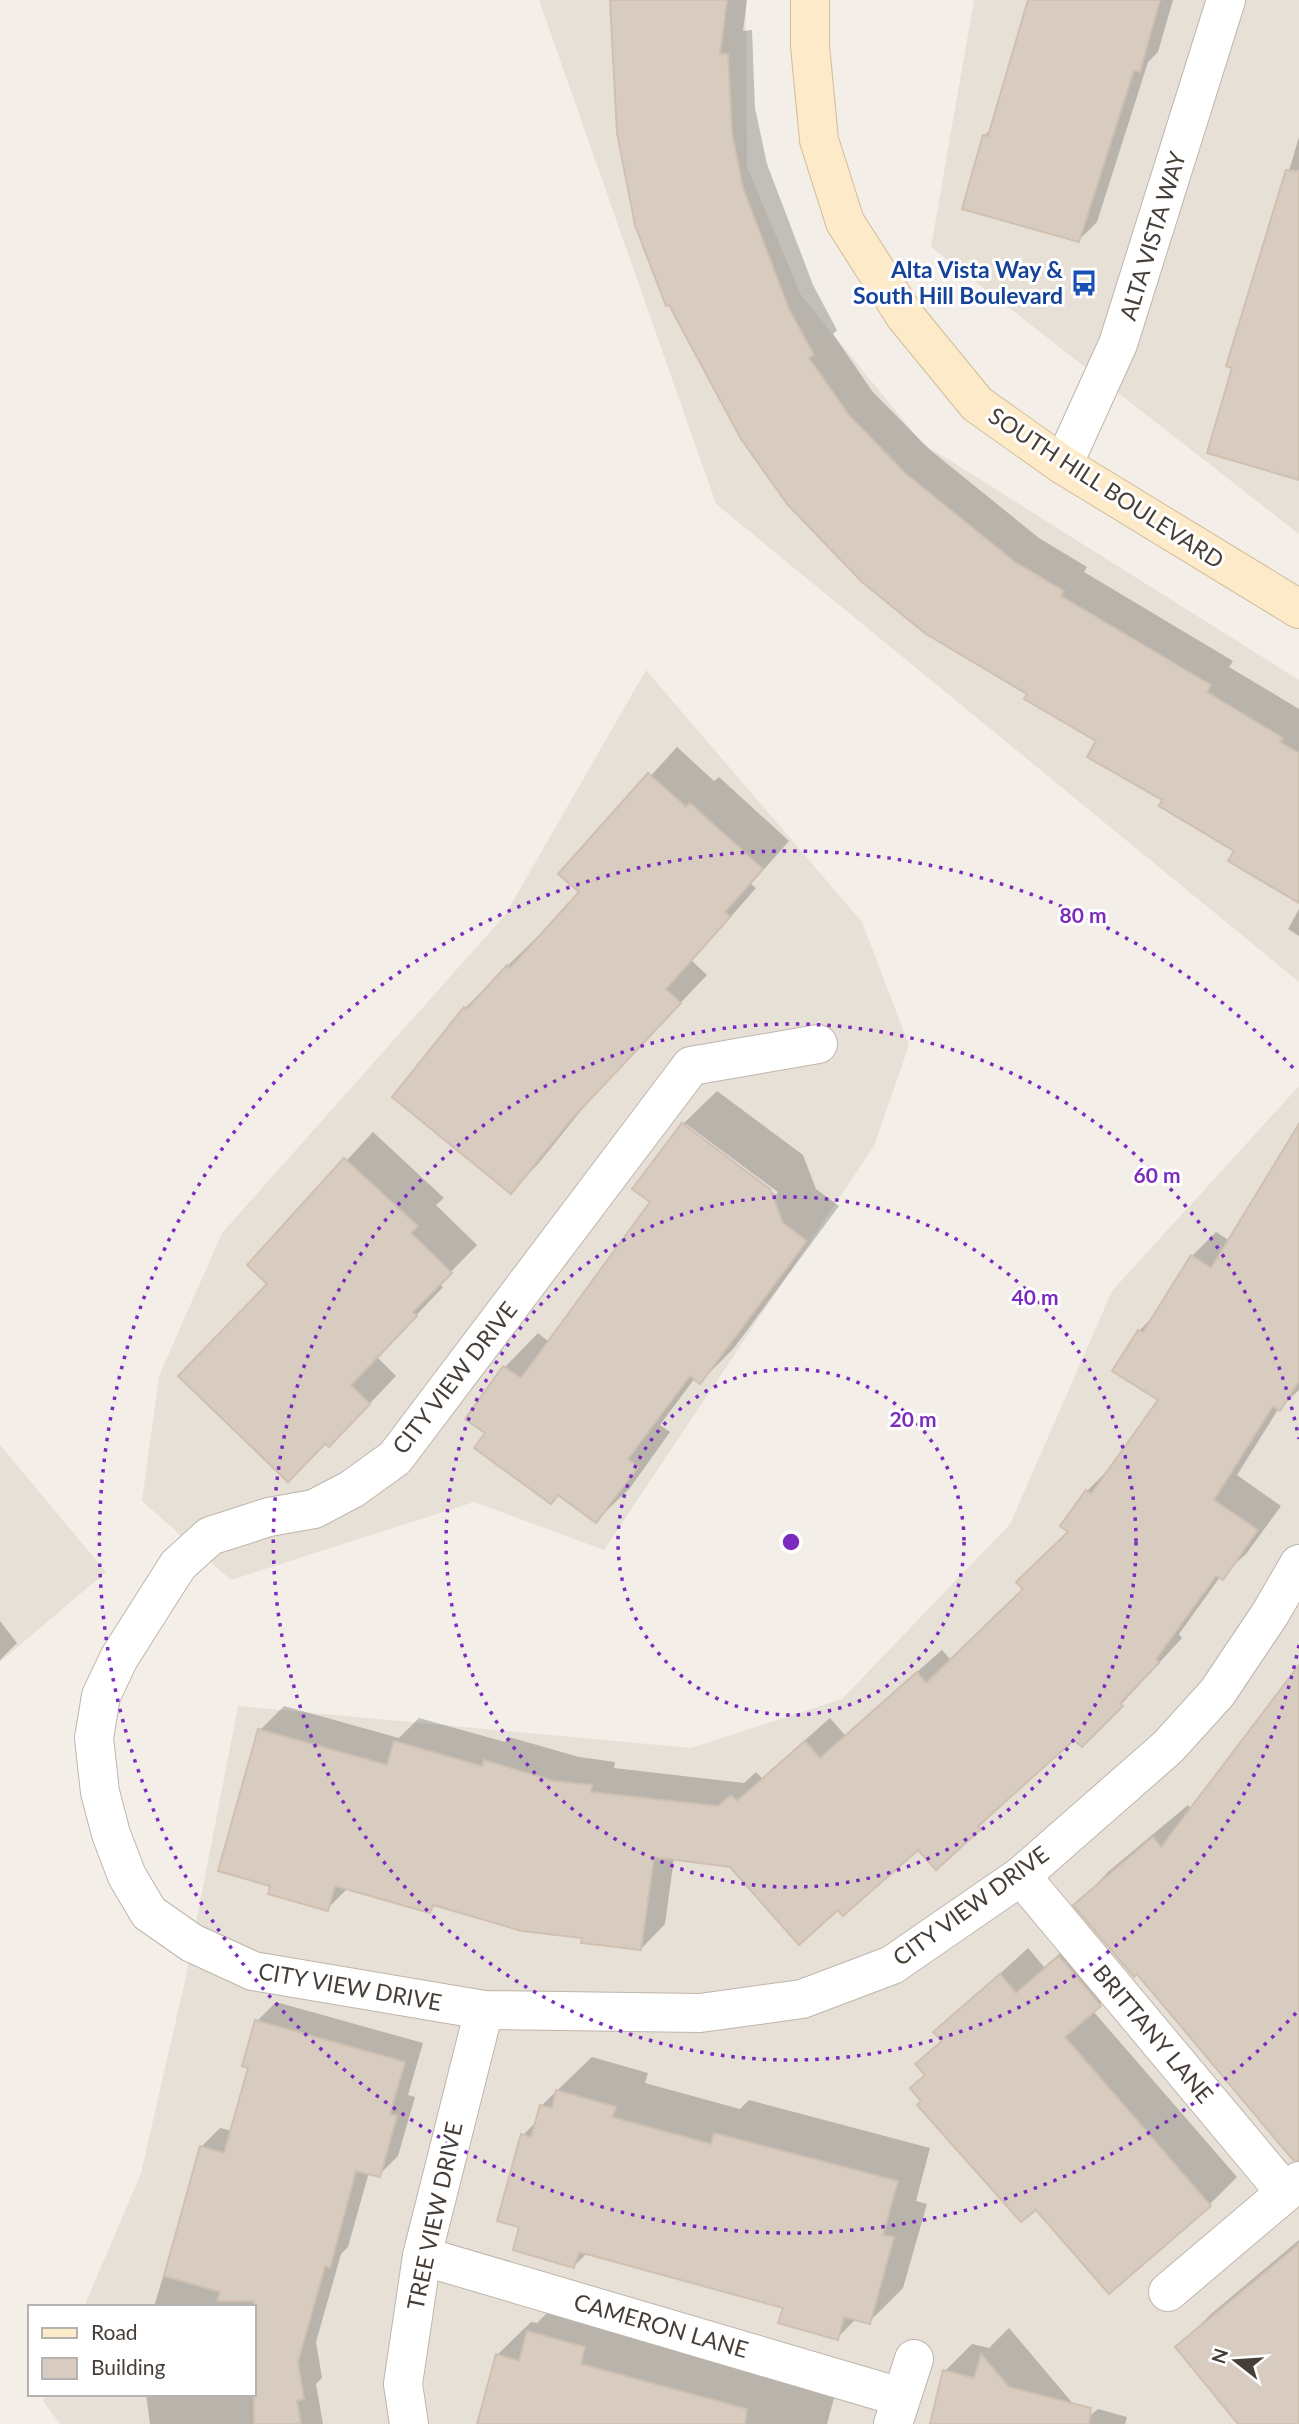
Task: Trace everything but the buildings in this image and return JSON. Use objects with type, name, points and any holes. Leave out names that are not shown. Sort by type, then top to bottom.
[{"type":"street","name":"SOUTH HILL BOULEVARD","points":[[810,0],[810,46],[819,139],[845,222],[905,316],[977,404],[1063,465],[1299,609]]},
{"type":"street","name":"ALTA VISTA WAY","points":[[1063,465],[1118,344],[1226,0]]},
{"type":"street","name":"CITY VIEW DRIVE","points":[[818,1044],[691,1066],[395,1458],[352,1489],[314,1509],[269,1517],[210,1536],[178,1565],[119,1658],[101,1696],[94,1738],[100,1792],[111,1833],[127,1876],[149,1913],[192,1943],[253,1971],[484,2010],[700,2013],[802,1999],[891,1965],[1021,1876],[1168,1746],[1217,1693],[1270,1614],[1299,1564]]},
{"type":"street","name":"BRITTANY LANE","points":[[1021,1876],[1292,2186]]},
{"type":"street","name":"TREE VIEW DRIVE","points":[[409,2424],[402,2384],[422,2256],[484,2010]]},
{"type":"street","points":[[1168,2291],[1292,2186]]},
{"type":"street","name":"CAMERON LANE","points":[[422,2256],[896,2410],[914,2359]]},
{"type":"shaded area","points":[[539,0],[746,0],[747,167],[801,295],[922,443],[1299,680],[1299,982],[716,504]]},
{"type":"shaded area","points":[[974,0],[1299,0],[1299,534],[931,247]]},
{"type":"shaded area","points":[[646,670],[862,922],[909,1045],[874,1146],[604,1550],[474,1502],[231,1580],[142,1501],[159,1376],[222,1233],[505,915]]},
{"type":"shaded area","points":[[1299,1086],[1299,2424],[60,2424],[43,2401],[45,2396],[256,2396],[256,2305],[85,2305],[141,2173],[184,1985],[238,1706],[691,1748],[842,1699],[1010,1524],[1112,1291]]},
{"type":"shaded area","points":[[0,1445],[106,1572],[0,1662]]},
{"type":"place","name":"Alta Vista Way & South Hill Boulevard","points":[[1084,283]]}]
